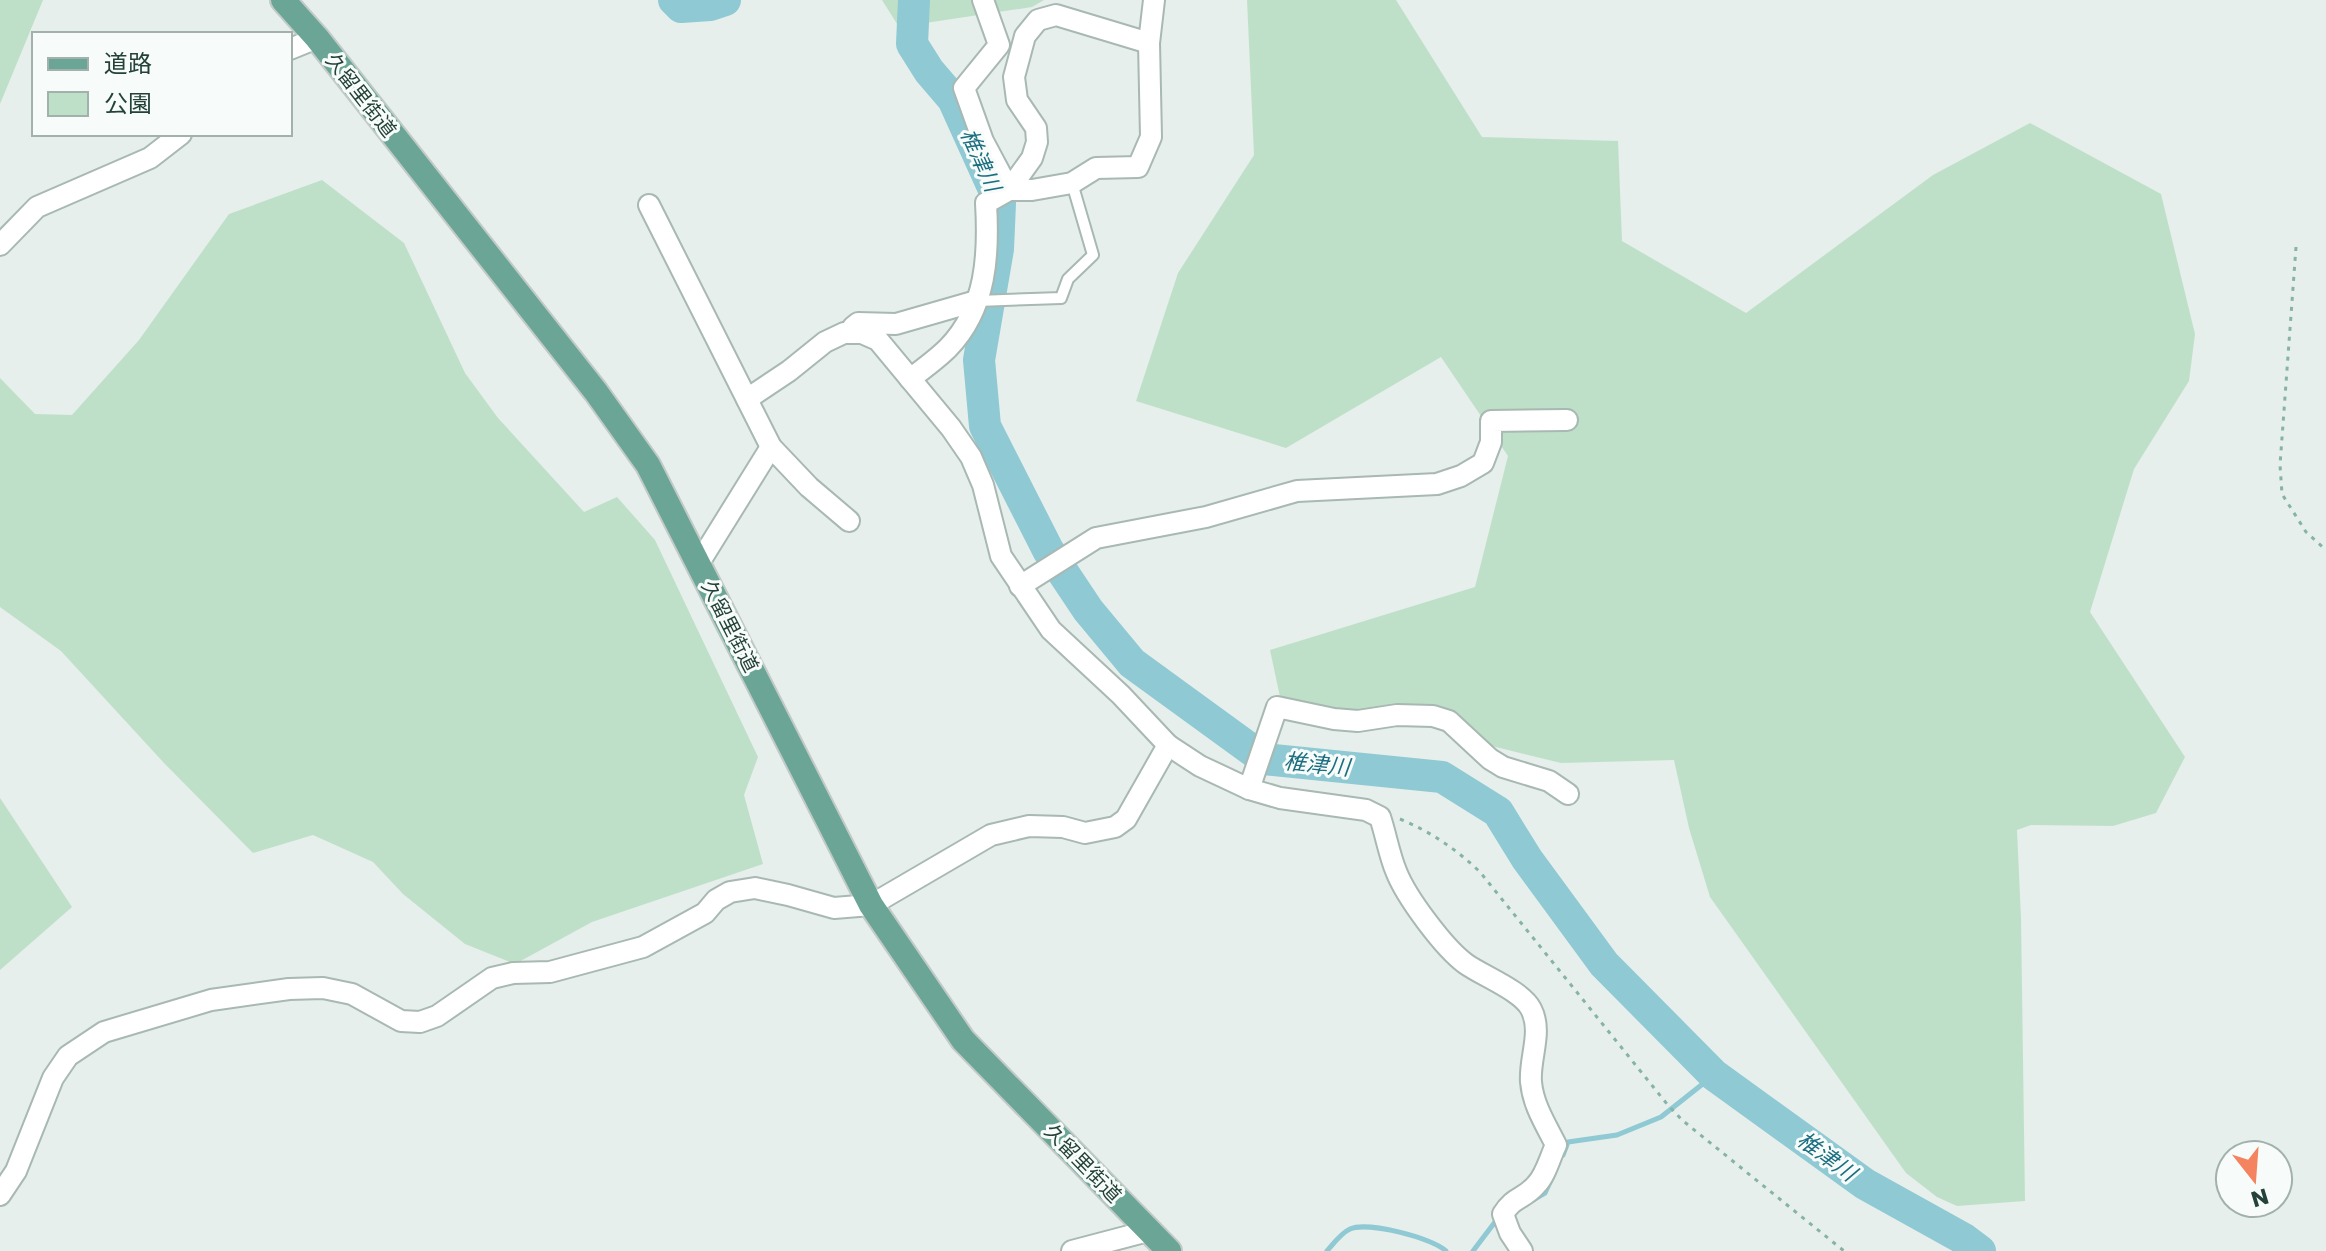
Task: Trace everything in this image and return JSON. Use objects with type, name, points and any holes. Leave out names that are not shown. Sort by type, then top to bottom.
[{"type":"main road","name":"久留里街道","points":[[283,0],[317,38],[596,392],[648,465],[871,905],[963,1040],[1169,1251]]},
{"type":"street","points":[[983,0],[999,45],[964,88],[983,141],[1009,190]]},
{"type":"street","points":[[1009,190],[1032,190],[1072,183],[1096,168],[1138,167],[1151,137],[1149,43],[1154,0]]},
{"type":"street","points":[[910,379],[949,347],[969,322],[983,283],[988,248],[986,203],[1009,190],[1032,158],[1037,142],[1036,128],[1017,100],[1014,77],[1025,36],[1038,20],[1056,15],[1149,43]]},
{"type":"street","points":[[292,48],[317,38]]},
{"type":"street","points":[[0,245],[37,207],[150,158],[178,136]]},
{"type":"street","points":[[649,205],[771,447],[809,487],[849,521]]},
{"type":"street","points":[[747,399],[825,342],[858,323],[896,324],[976,301]]},
{"type":"street","points":[[844,333],[862,333],[878,340],[951,428],[971,457],[983,485],[1001,556],[1051,630],[1121,695],[1168,745],[1200,766],[1249,789],[1280,798],[1366,810],[1380,817],[1396,873],[1446,946],[1465,963],[1521,997],[1531,1009],[1537,1035],[1531,1065],[1531,1086],[1539,1112],[1556,1145],[1539,1182],[1526,1195],[1510,1202],[1503,1214],[1510,1233],[1522,1251]]},
{"type":"street","points":[[1020,586],[1096,538],[1206,517],[1297,491],[1437,484],[1461,476],[1483,463],[1491,442],[1491,421],[1567,420]]},
{"type":"street","points":[[699,563],[771,447]]},
{"type":"street","points":[[1249,789],[1277,707],[1358,721],[1397,715],[1433,716],[1449,721],[1503,767],[1549,781],[1568,794]]},
{"type":"street","points":[[0,1195],[16,1171],[53,1078],[68,1056],[104,1032],[211,1000],[289,989],[323,988],[352,994],[401,1021],[420,1022],[437,1016],[492,978],[513,973],[550,972],[643,947],[705,913],[716,900],[730,892],[755,888],[834,908],[871,905],[991,835],[1029,826],[1063,827],[1085,833],[1115,827],[1126,819],[1168,745]]},
{"type":"street","points":[[1072,1251],[1148,1231]]},
{"type":"lane","points":[[976,301],[1061,298],[1068,279],[1093,255],[1072,183]]},
{"type":"path","points":[[2296,247],[2280,465],[2282,494],[2306,532],[2326,550]]},
{"type":"path","points":[[1380,817],[1396,817],[1425,830],[1464,856],[1675,1112],[1844,1251]]},
{"type":"green space","points":[[0,0],[43,0],[0,104]]},
{"type":"green space","points":[[882,0],[1044,0],[1032,7],[899,27]]},
{"type":"green space","points":[[1247,0],[1396,0],[1482,137],[1618,141],[1622,241],[1746,313],[1933,175],[2030,123],[2161,194],[2195,334],[2189,381],[2134,469],[2090,612],[2185,757],[2156,813],[2113,826],[2031,825],[2017,830],[2025,1201],[1957,1206],[1937,1197],[1906,1173],[1710,897],[1689,828],[1674,760],[1561,763],[1492,746],[1454,714],[1348,715],[1280,697],[1270,650],[1475,587],[1508,456],[1441,357],[1286,448],[1136,401],[1178,273],[1254,155]]},
{"type":"green space","points":[[322,180],[404,243],[465,373],[498,418],[584,512],[617,497],[655,540],[758,757],[744,795],[763,864],[592,922],[515,964],[465,944],[403,894],[373,862],[313,835],[253,853],[164,763],[61,651],[0,607],[0,378],[35,414],[72,415],[139,340],[229,214]]},
{"type":"green space","points":[[0,798],[72,907],[0,970]]},
{"type":"waterway","name":"椎津川","points":[[674,0],[681,7],[710,5],[725,0]]},
{"type":"waterway","name":"椎津川","points":[[914,0],[912,44],[929,71],[953,99],[1000,203],[998,249],[979,360],[985,426],[1048,550],[1088,610],[1132,663],[1264,759],[1442,777],[1498,812],[1527,859],[1604,964],[1714,1075],[1865,1184],[1980,1251]]},
{"type":"waterway","points":[[1563,1155],[1568,1142],[1617,1135],[1661,1117],[1714,1075]]},
{"type":"waterway","points":[[1533,1200],[1545,1193],[1552,1178]]},
{"type":"waterway","points":[[1473,1251],[1500,1219]]},
{"type":"waterway","points":[[1327,1251],[1343,1233],[1358,1227],[1400,1232],[1446,1251]]}]
